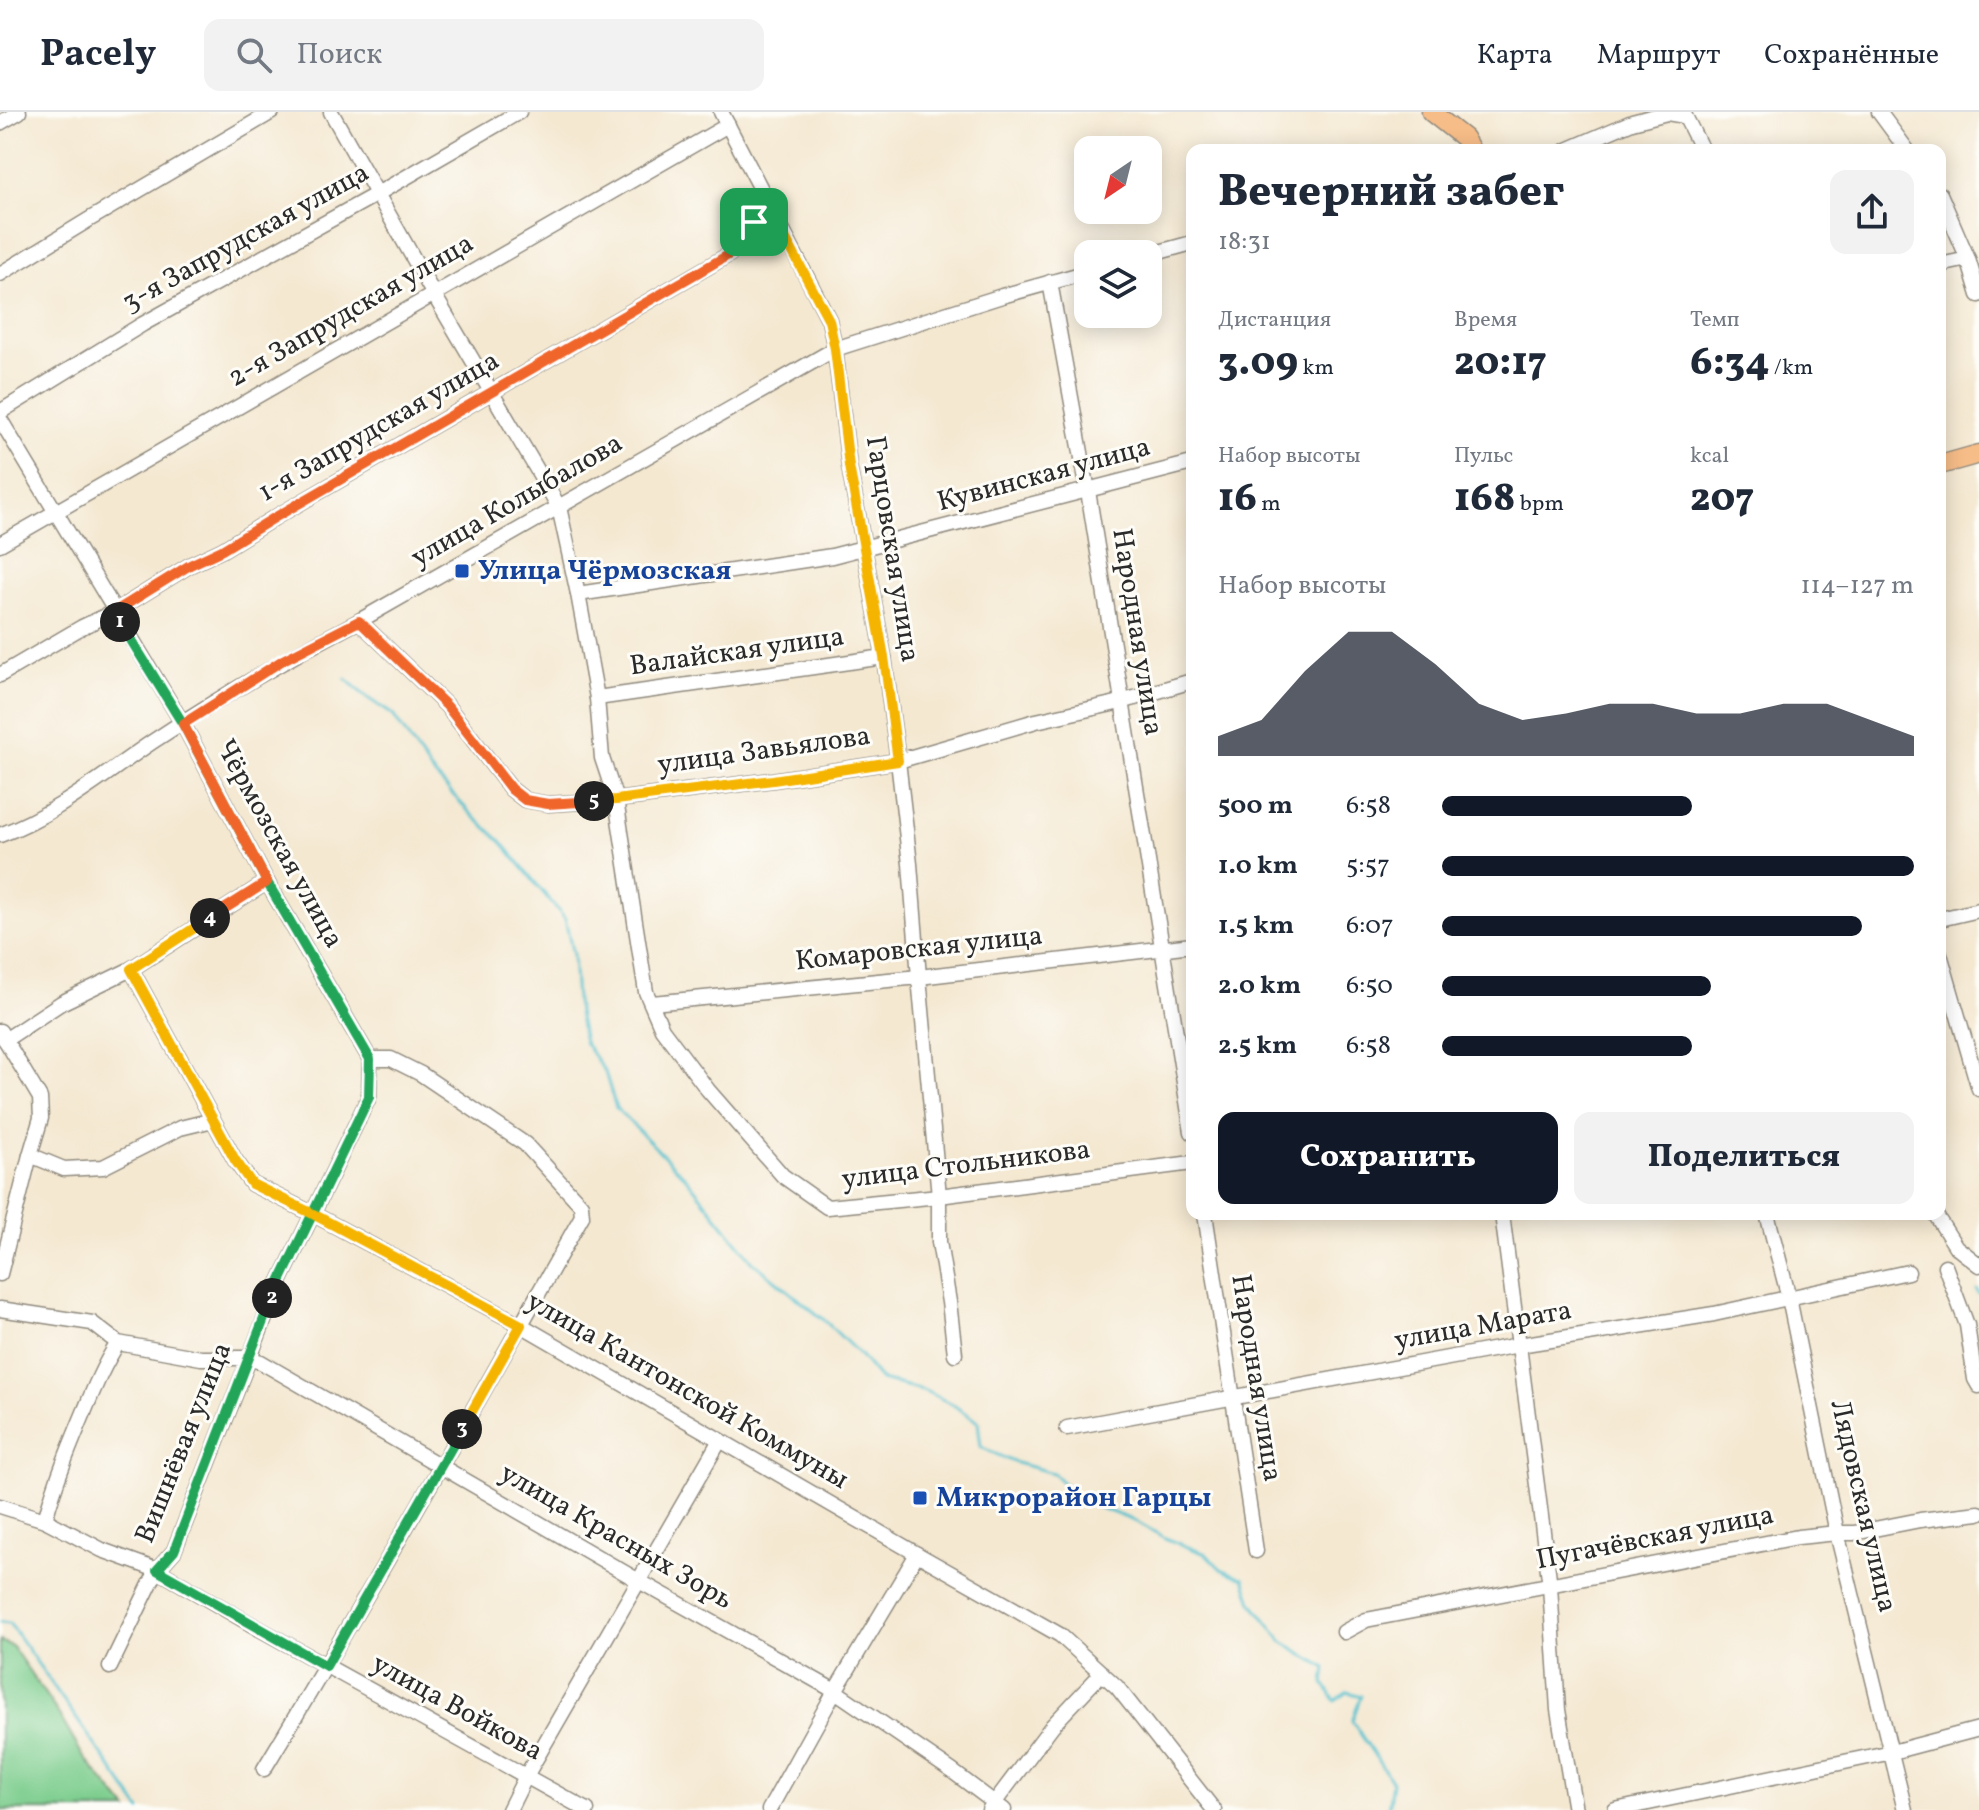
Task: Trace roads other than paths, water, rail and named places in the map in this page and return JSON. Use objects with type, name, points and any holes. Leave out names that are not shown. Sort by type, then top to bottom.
[{"type":"main road","points":[[1431,112],[1468,144]]},
{"type":"main road","points":[[1946,463],[1979,454]]},
{"type":"street","points":[[0,123],[19,112]]},
{"type":"street","points":[[0,274],[272,112]]},
{"type":"street","name":"улица Стольникова","points":[[331,112],[559,507],[597,698],[602,758],[616,800],[646,992],[662,1029],[708,1090],[783,1176],[827,1207],[939,1196],[1186,1164]]},
{"type":"street","name":"3-я Запрудская улица","points":[[0,412],[143,324],[519,112]]},
{"type":"street","points":[[1879,112],[1903,144]]},
{"type":"street","points":[[1581,144],[1632,122],[1667,113],[1685,116],[1699,144]]},
{"type":"street","name":"Гарцовская улица","points":[[724,118],[829,320],[835,349],[849,466],[884,657],[898,761],[939,1196],[939,1242],[955,1354]]},
{"type":"street","name":"2-я Запрудская улица","points":[[0,544],[433,293],[724,118]]},
{"type":"street","points":[[1946,208],[1968,259],[1979,295]]},
{"type":"street","name":"1-я Запрудская улица","points":[[0,675],[114,612],[190,565],[222,550],[730,254],[754,222],[770,209]]},
{"type":"street","points":[[1162,251],[1186,245]]},
{"type":"street","points":[[1946,264],[1968,259]]},
{"type":"street","name":"улица Колыбалова","points":[[0,835],[75,798],[152,742],[283,660],[359,621],[835,349],[1074,276]]},
{"type":"street","name":"Народная улица","points":[[1050,282],[1088,491],[1186,1096]]},
{"type":"street","name":"Чёрмозская улица","points":[[0,419],[183,724],[267,882],[370,1059]]},
{"type":"street","name":"Кувинская улица","points":[[578,594],[832,556],[1186,465]]},
{"type":"street","name":"улица Завьялова","points":[[359,621],[447,706],[511,789],[525,800],[548,804],[616,800],[898,761],[1036,721],[1121,702],[1186,683]]},
{"type":"street","name":"Валайская улица","points":[[597,698],[884,657]]},
{"type":"street","points":[[0,1274],[41,1118],[40,1098],[3,1036],[131,969],[267,882]]},
{"type":"street","points":[[1946,918],[1979,910]]},
{"type":"street","name":"Комаровская улица","points":[[652,1003],[919,977],[1186,946]]},
{"type":"street","name":"улица Кантонской Коммуны","points":[[131,969],[235,1160],[252,1184],[521,1325],[1060,1635],[1117,1687],[1214,1810]]},
{"type":"street","points":[[1946,975],[1979,1089]]},
{"type":"street","points":[[264,1769],[441,1467],[582,1216],[581,1205],[525,1144],[421,1074],[391,1059],[370,1059]]},
{"type":"street","name":"Вишнёвая улица","points":[[110,1667],[157,1570],[174,1551],[276,1290],[369,1097],[370,1059]]},
{"type":"street","points":[[30,1155],[64,1169],[103,1167],[180,1128],[213,1120]]},
{"type":"street","name":"Народная улица","points":[[1206,1220],[1256,1551]]},
{"type":"street","points":[[1503,1220],[1550,1586],[1558,1710],[1575,1810]]},
{"type":"street","name":"Лядовская улица","points":[[1769,1220],[1789,1298],[1837,1533],[1905,1810]]},
{"type":"street","points":[[1939,1220],[1956,1247],[1979,1265]]},
{"type":"street","points":[[1945,1266],[1967,1325],[1975,1379],[1979,1386]]},
{"type":"street","name":"улица Марата","points":[[1067,1428],[1519,1345],[1714,1314],[1908,1272]]},
{"type":"street","name":"улица Красных Зорь","points":[[0,1309],[92,1323],[118,1343],[201,1358],[248,1358],[261,1362],[835,1691],[996,1807]]},
{"type":"street","points":[[45,1520],[77,1429],[106,1360],[118,1343]]},
{"type":"street","points":[[509,1810],[720,1440]]},
{"type":"street","name":"улица Войкова","points":[[0,1506],[45,1520],[102,1550],[157,1570],[587,1810]]},
{"type":"street","name":"Пугачёвская улица","points":[[1344,1632],[1366,1620],[1798,1537],[1854,1533],[1920,1520],[1979,1513]]},
{"type":"street","points":[[769,1810],[835,1691],[917,1554]]},
{"type":"street","points":[[996,1807],[1052,1726],[1102,1673]]},
{"type":"street","points":[[1615,1810],[1892,1752],[1979,1729]]},
{"type":"waterway","points":[[346,679],[393,715],[431,771],[500,840],[565,919],[573,955],[576,1002],[584,1042],[605,1072],[616,1108],[687,1179],[754,1263],[823,1319],[881,1380],[923,1390],[952,1404],[978,1422],[981,1447],[1013,1462],[1053,1473],[1082,1501],[1206,1554],[1221,1569],[1244,1579],[1252,1602],[1283,1642],[1326,1668],[1324,1683],[1335,1701],[1348,1692],[1361,1696],[1352,1721],[1392,1782],[1388,1810]]},
{"type":"waterway","points":[[1977,1290],[1979,1294]]},
{"type":"waterway","points":[[0,1622],[9,1623],[141,1810]]},
{"type":"place","name":"Улица Чёрмозская","points":[[462,571]]},
{"type":"place","name":"Микрорайон Гарцы","points":[[920,1498]]}]
